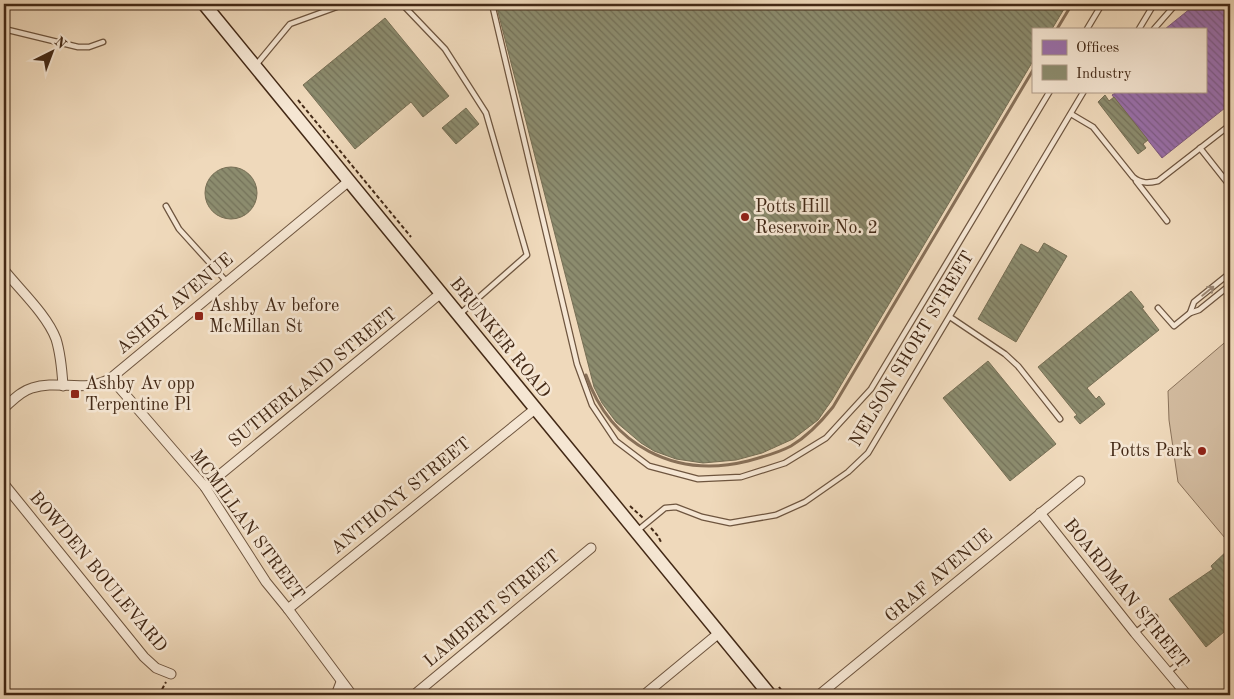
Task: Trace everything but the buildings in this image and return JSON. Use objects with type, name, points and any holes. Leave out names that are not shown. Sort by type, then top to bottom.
[{"type":"main road","name":"BRUNKER ROAD","points":[[204,4],[770,695]]},
{"type":"street","name":"ASHBY AVENUE","points":[[4,408],[20,394],[31,388],[96,385],[111,378],[349,181]]},
{"type":"street","points":[[4,270],[43,317],[56,338],[62,360],[63,386]]},
{"type":"street","name":"SUTHERLAND STREET","points":[[205,487],[441,293]]},
{"type":"street","name":"MCMILLAN STREET","points":[[111,378],[205,487],[266,582],[352,695]]},
{"type":"street","name":"ANTHONY STREET","points":[[288,609],[535,409]]},
{"type":"street","name":"GRAF AVENUE","points":[[819,695],[1080,481]]},
{"type":"street","name":"BOWDEN BOULEVARD","points":[[4,484],[144,657],[156,668],[172,674]]},
{"type":"street","name":"BOARDMAN STREET","points":[[1040,513],[1187,695]]},
{"type":"street","name":"LAMBERT STREET","points":[[414,695],[591,548]]},
{"type":"street","points":[[644,695],[719,633]]},
{"type":"street","points":[[336,695],[341,682]]},
{"type":"lane","points":[[255,66],[290,24],[345,4]]},
{"type":"lane","points":[[402,4],[444,49],[486,113],[527,255],[459,315]]},
{"type":"lane","points":[[492,4],[577,364],[588,396],[616,441],[650,466],[698,479],[741,477],[786,463],[826,438],[872,389],[1049,92]]},
{"type":"lane","points":[[1088,28],[1102,4]]},
{"type":"lane","points":[[1140,28],[1154,4]]},
{"type":"lane","points":[[1155,28],[1176,4]]},
{"type":"lane","points":[[4,29],[78,47],[89,47],[103,42]]},
{"type":"lane","name":"NELSON SHORT STREET","points":[[636,531],[665,508],[676,507],[702,517],[730,523],[776,515],[805,502],[848,472],[868,453],[1083,92]]},
{"type":"lane","points":[[1071,114],[1093,127],[1167,222]]},
{"type":"lane","points":[[1136,180],[1146,183],[1158,181],[1230,124]]},
{"type":"lane","points":[[1200,148],[1230,186]]},
{"type":"lane","points":[[166,206],[179,229],[227,282]]},
{"type":"lane","points":[[1190,313],[1194,302],[1230,273]]},
{"type":"lane","points":[[1158,308],[1174,326],[1190,313],[1199,310],[1230,285]]},
{"type":"lane","points":[[950,317],[1005,354],[1018,366],[1060,419]]},
{"type":"lane","points":[[1135,633],[1155,617]]},
{"type":"lane","points":[[1168,672],[1185,659]]},
{"type":"path","points":[[159,695],[172,674]]},
{"type":"shaded area","name":"Potts Park","points":[[1230,338],[1230,544],[1178,482],[1169,420],[1168,391]]},
{"type":"waterway","points":[[1058,28],[1072,4]]},
{"type":"waterway","points":[[586,375],[597,400],[612,421],[629,438],[649,451],[671,460],[695,465],[721,465],[748,461],[776,453],[803,438],[833,407],[1032,72]]},
{"type":"place","name":"Potts Hill Reservoir No. 2","points":[[745,217]]},
{"type":"place","name":"Ashby Av before McMillan St","points":[[199,316]]},
{"type":"place","name":"Ashby Av opp Terpentine Pl","points":[[75,394]]},
{"type":"place","name":"Potts Park","points":[[1202,451]]}]
